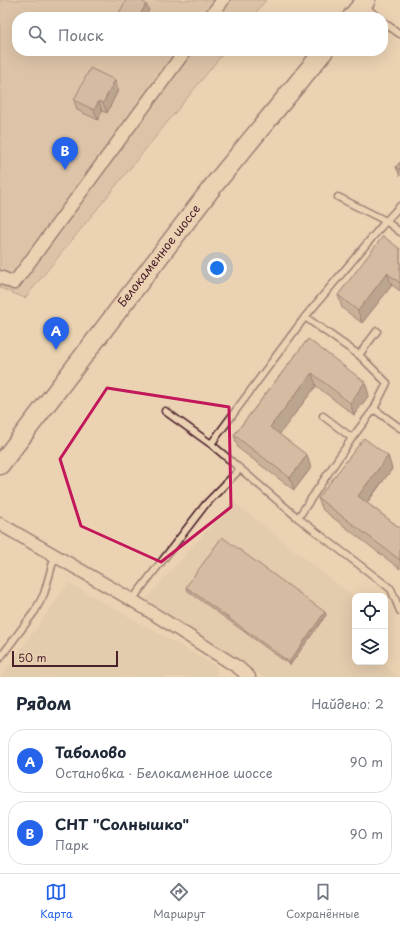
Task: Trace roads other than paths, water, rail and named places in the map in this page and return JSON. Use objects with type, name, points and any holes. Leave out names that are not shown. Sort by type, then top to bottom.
[{"type":"main road","name":"Белокаменное шоссе","points":[[0,465],[214,185],[320,56]]},
{"type":"street","points":[[214,12],[223,0]]},
{"type":"street","points":[[0,277],[14,283],[181,56]]},
{"type":"street","points":[[0,524],[132,600],[239,668],[249,677]]},
{"type":"lane","points":[[388,26],[400,34]]},
{"type":"lane","points":[[338,197],[386,221],[400,232]]},
{"type":"lane","points":[[211,444],[305,317],[400,206]]},
{"type":"lane","points":[[298,518],[352,438],[374,409],[387,383],[358,356],[305,317]]},
{"type":"lane","points":[[358,356],[377,331]]},
{"type":"lane","points":[[374,409],[400,428]]},
{"type":"lane","points":[[165,411],[211,444],[298,518],[391,589],[400,611]]},
{"type":"lane","points":[[322,416],[352,438]]},
{"type":"lane","points":[[132,600],[205,505],[240,469]]},
{"type":"lane","points":[[0,658],[35,611],[44,594],[55,555]]},
{"type":"place","name":"СНТ \"Солнышко\"","points":[[65,170]]},
{"type":"place","name":"Таболово","points":[[56,350]]}]
